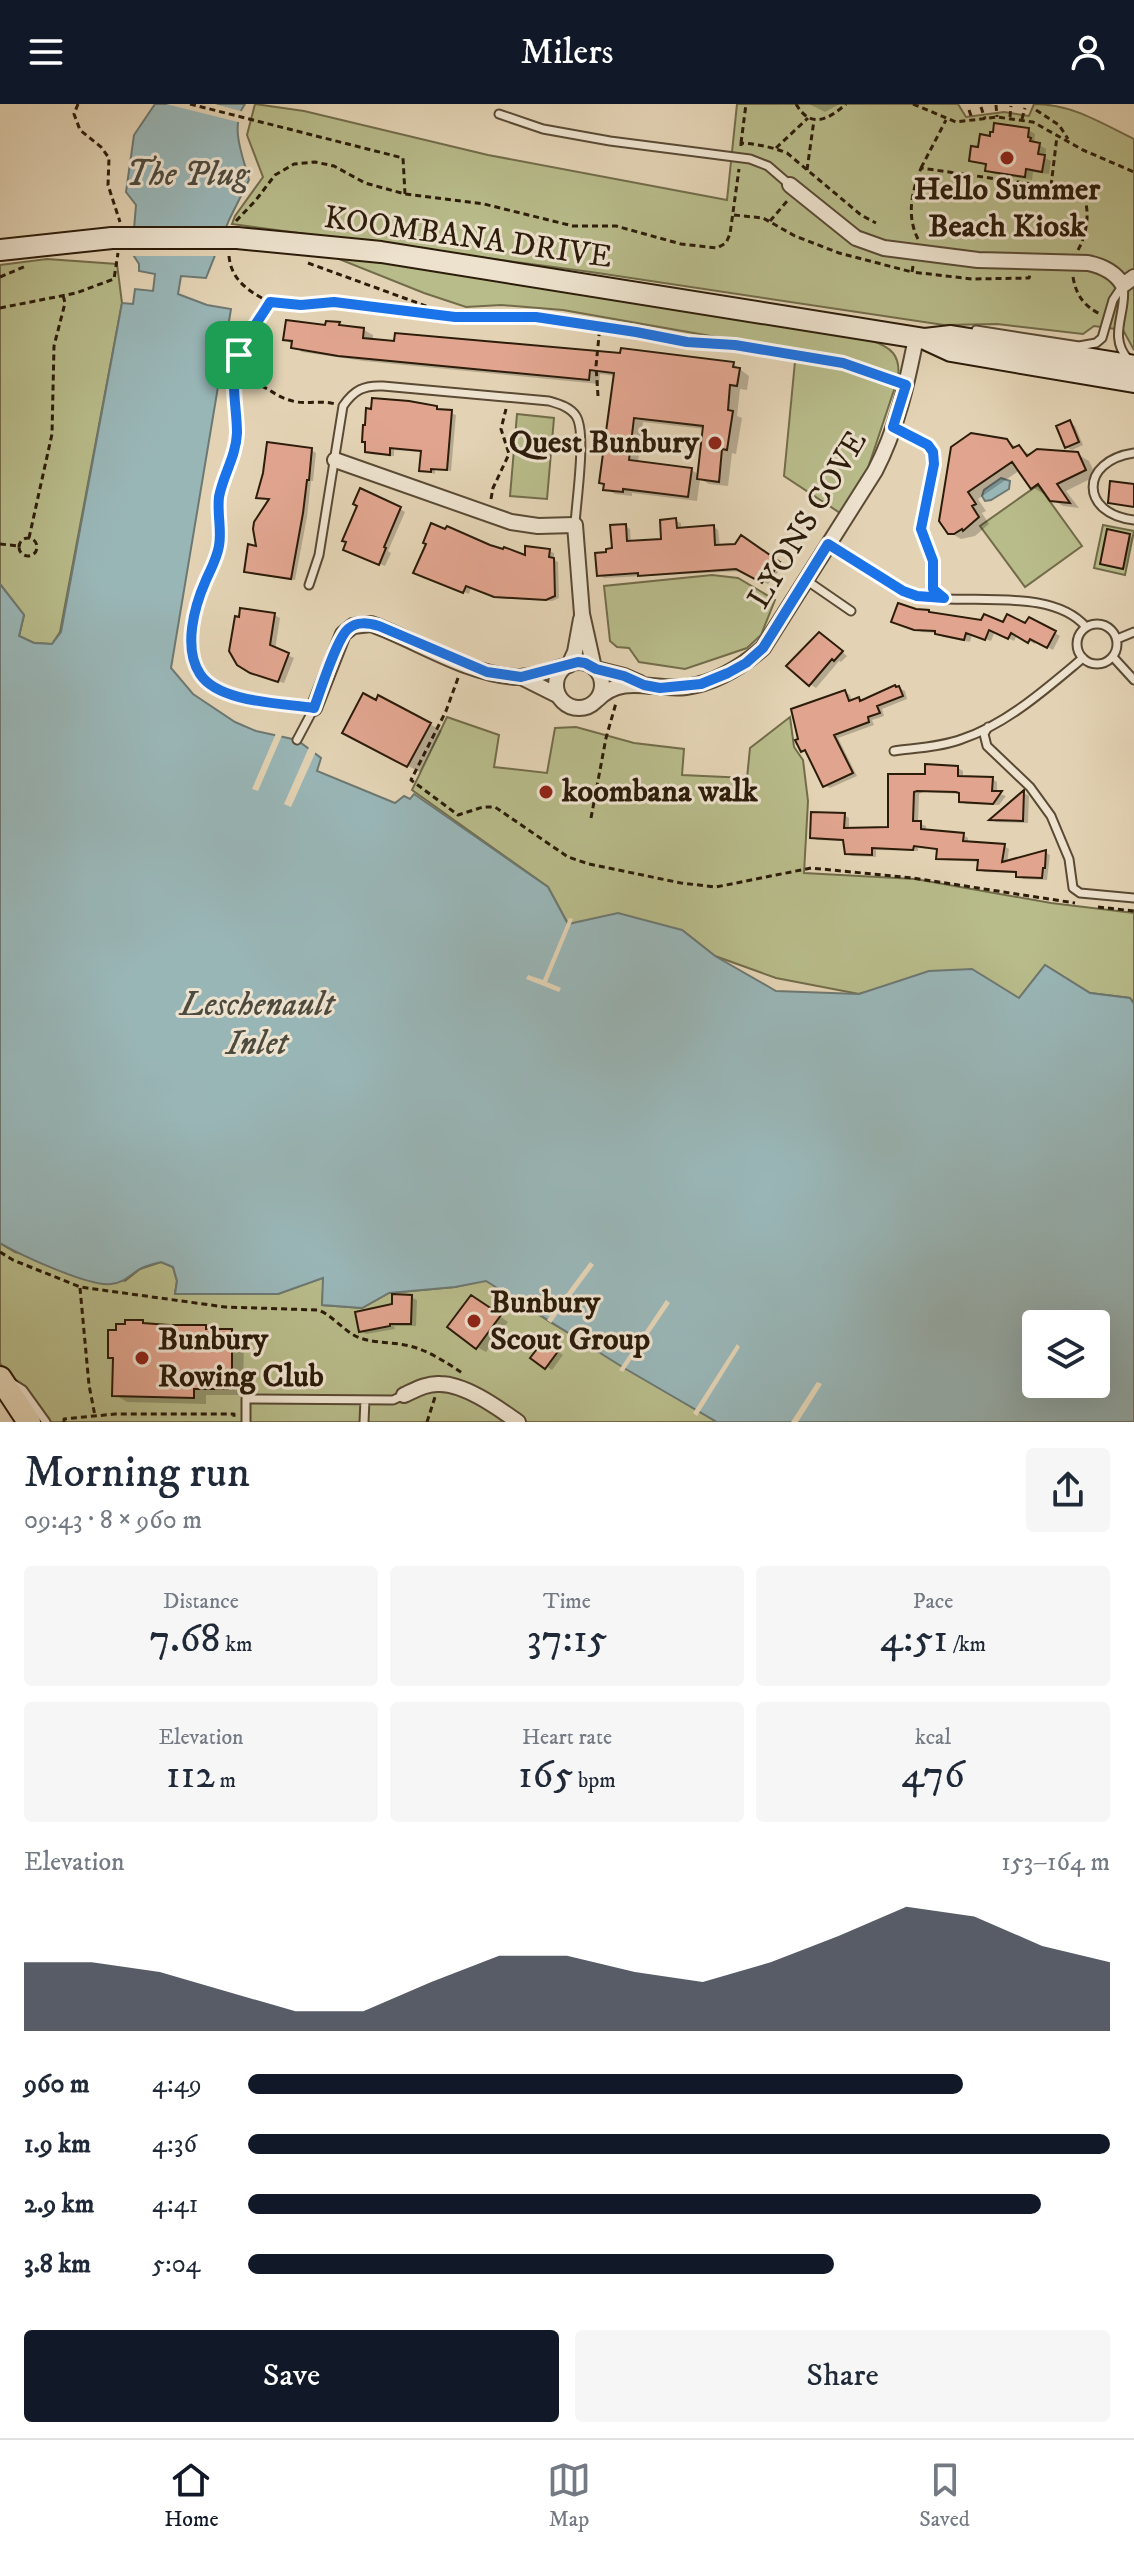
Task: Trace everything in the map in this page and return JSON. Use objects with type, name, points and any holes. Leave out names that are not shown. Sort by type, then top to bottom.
[{"type":"main road","name":"KOOMBANA DRIVE","points":[[0,250],[117,238],[233,241],[381,252],[920,339],[951,351],[1134,382]]},
{"type":"main road","name":"KOOMBANA DRIVE","points":[[920,339],[951,336],[1134,364]]},
{"type":"main road","points":[[0,1376],[29,1422]]},
{"type":"street","points":[[790,185],[856,238],[884,248],[978,260],[1075,263],[1105,268],[1118,278],[1129,281]]},
{"type":"street","name":"LYONS COVE","points":[[597,700],[607,690],[621,685],[674,688],[701,684],[746,663],[763,648],[887,448],[920,339]]},
{"type":"street","points":[[314,708],[343,634],[357,624],[379,626],[487,672],[521,677],[559,696],[570,706],[584,708],[601,694],[602,681],[595,669],[582,614],[575,525],[524,525],[335,460]]},
{"type":"street","points":[[559,696],[556,683],[575,652],[582,614]]},
{"type":"street","points":[[521,677],[585,663],[595,669]]},
{"type":"street","name":"LYONS COVE","points":[[595,669],[644,685]]},
{"type":"street","points":[[404,1395],[427,1385],[454,1387],[479,1397],[518,1422]]},
{"type":"lane","points":[[499,114],[543,129],[750,159],[768,166],[790,185]]},
{"type":"lane","points":[[951,336],[975,330],[1088,345],[1102,338],[1113,300],[1129,281]]},
{"type":"lane","points":[[1129,281],[1118,340],[1123,353],[1134,364]]},
{"type":"lane","points":[[309,585],[319,555],[343,406],[356,391],[375,385],[559,403],[575,415],[581,432],[575,525]]},
{"type":"lane","points":[[893,427],[928,445],[933,452],[934,464],[921,522],[922,535],[933,561],[933,589],[944,598]]},
{"type":"lane","points":[[1134,453],[1113,457],[1101,466],[1094,487],[1098,502],[1109,513],[1134,520]]},
{"type":"lane","points":[[828,544],[903,591],[917,596],[1044,606],[1069,614],[1086,627]]},
{"type":"lane","points":[[806,580],[851,611]]},
{"type":"lane","points":[[1097,624],[1109,628],[1117,639],[1113,657],[1101,664],[1083,658],[1077,640],[1086,627],[1097,624]]},
{"type":"lane","points":[[1117,639],[1134,632]]},
{"type":"lane","points":[[1113,657],[1134,680]]},
{"type":"lane","points":[[894,751],[952,742],[988,727],[1083,658]]},
{"type":"lane","points":[[297,740],[314,708]]},
{"type":"lane","points":[[988,727],[983,738],[987,746],[1030,787],[1051,816],[1064,844],[1076,891],[1134,898]]},
{"type":"lane","points":[[0,1376],[23,1390],[46,1422]]},
{"type":"lane","points":[[246,1422],[246,1399],[393,1400],[404,1395]]},
{"type":"lane","points":[[364,1422],[365,1400]]},
{"type":"path","points":[[0,308],[63,295],[114,279],[117,238],[108,185],[109,158],[80,130],[74,114],[78,104]]},
{"type":"path","points":[[190,104],[403,158],[405,194]]},
{"type":"path","points":[[741,143],[746,104]]},
{"type":"path","points":[[796,104],[808,118],[814,120],[828,118],[846,104]]},
{"type":"path","points":[[913,104],[946,120],[1022,119],[1134,172]]},
{"type":"path","points":[[996,105],[997,117]]},
{"type":"path","points":[[1010,117],[1011,106]]},
{"type":"path","points":[[981,107],[985,119]]},
{"type":"path","points":[[1022,119],[1025,108]]},
{"type":"path","points":[[969,110],[973,121]]},
{"type":"path","points":[[1036,110],[1059,125],[1070,143]]},
{"type":"path","points":[[775,148],[808,118]]},
{"type":"path","points":[[807,170],[814,120]]},
{"type":"path","points":[[912,272],[918,238],[912,228],[912,197],[921,168],[946,120]]},
{"type":"path","points":[[1051,186],[1057,136]]},
{"type":"path","points":[[906,385],[843,363],[536,317],[455,317],[334,302],[301,305],[270,302],[254,295],[239,282],[230,268],[233,241],[240,214],[256,200],[269,181],[285,168],[304,162],[334,166],[365,183],[405,194],[484,204],[573,226],[616,226],[659,239],[717,248],[726,243],[734,215],[763,218],[795,236],[839,253],[912,272],[999,280],[1029,278],[1030,275]]},
{"type":"path","points":[[921,168],[1077,190],[1085,199],[1085,229],[1073,275],[1079,296],[1093,310],[1109,317]]},
{"type":"path","points":[[298,259],[455,317]]},
{"type":"path","points":[[29,538],[52,434],[54,346],[65,303],[63,295]]},
{"type":"path","points":[[270,302],[239,355],[232,388],[236,446],[219,499],[219,546],[193,620],[192,656],[207,683],[227,695],[314,708]]},
{"type":"path","points":[[598,396],[596,366],[600,326]]},
{"type":"path","points":[[232,388],[249,383],[259,384],[295,401],[329,402],[343,406]]},
{"type":"path","points":[[488,515],[493,488],[508,460],[509,447],[501,429],[511,398]]},
{"type":"path","points":[[29,538],[38,546],[34,555],[25,556],[19,546],[29,538]]},
{"type":"path","points":[[0,544],[19,546]]},
{"type":"path","points":[[464,663],[446,711],[411,780],[458,815],[483,807],[495,807],[568,857],[681,883],[716,887],[811,868],[913,878],[1134,911]]},
{"type":"path","points":[[591,818],[606,738],[620,692]]},
{"type":"path","points":[[0,1252],[80,1287],[225,1307],[318,1310],[330,1314],[358,1337],[407,1345],[461,1372]]},
{"type":"path","points":[[80,1287],[95,1416]]},
{"type":"path","points":[[64,1422],[64,1419],[95,1416],[234,1414],[234,1422]]},
{"type":"green space","points":[[255,104],[304,111],[488,155],[727,200],[737,104],[958,104],[966,117],[1004,112],[1029,116],[1034,104],[1061,107],[1134,139],[1134,350],[1123,330],[1094,326],[1083,334],[997,324],[944,325],[591,272],[232,224],[263,177],[247,135]]},
{"type":"green space","points":[[324,253],[610,296],[870,340],[893,353],[898,363],[898,378],[868,468],[840,513],[784,476],[796,351],[563,310],[501,305],[466,307]]},
{"type":"green space","points":[[47,259],[117,264],[122,303],[60,632],[52,644],[34,643],[19,636],[24,615],[0,584],[0,265]]},
{"type":"green space","points":[[517,414],[554,418],[547,499],[510,496]]},
{"type":"green space","points":[[1038,485],[1082,546],[1025,587],[980,526]]},
{"type":"green space","points":[[1103,525],[1134,531],[1125,575],[1094,568]]},
{"type":"green space","points":[[712,575],[738,578],[775,600],[761,635],[747,648],[685,669],[639,662],[629,648],[617,647],[610,641],[604,586]]},
{"type":"green space","points":[[447,717],[499,735],[494,767],[547,773],[555,728],[576,727],[634,743],[684,749],[682,775],[747,778],[750,748],[790,717],[794,747],[803,760],[808,801],[804,873],[915,879],[1051,903],[1134,913],[1134,1003],[1130,998],[1090,993],[1045,965],[1019,998],[894,984],[859,994],[776,978],[715,956],[682,930],[568,924],[548,887],[412,790]]},
{"type":"green space","points":[[0,1243],[15,1252],[125,1281],[140,1269],[161,1262],[173,1267],[177,1281],[175,1293],[278,1294],[324,1277],[322,1305],[362,1308],[389,1293],[455,1287],[486,1280],[717,1422],[42,1422],[0,1363]]},
{"type":"water","name":"Leschenault Inlet","points":[[155,104],[245,104],[240,113],[238,131],[249,180],[206,278],[181,276],[178,294],[207,305],[231,309],[171,668],[193,694],[235,722],[256,731],[297,740],[321,758],[317,771],[395,803],[404,796],[410,799],[414,794],[548,887],[568,924],[618,913],[682,930],[715,956],[776,991],[859,994],[929,971],[972,969],[1019,998],[1045,965],[1090,993],[1130,998],[1134,1004],[1134,1422],[717,1422],[486,1281],[389,1293],[362,1308],[322,1305],[323,1278],[278,1294],[175,1294],[177,1281],[173,1267],[161,1262],[118,1282],[101,1284],[55,1269],[0,1243],[0,584],[24,615],[19,636],[34,643],[52,644],[61,632],[122,303],[133,304],[135,289],[153,291],[155,274],[139,271],[139,264],[132,253],[136,205],[126,192],[134,135]]},
{"type":"water","points":[[1001,478],[1010,481],[1009,489],[985,501],[982,496],[984,490]]},
{"type":"pier","points":[[166,104],[215,104],[244,112],[242,123]]},
{"type":"pier","points":[[130,229],[229,229],[219,256],[129,256]]},
{"type":"pier","points":[[277,731],[283,733],[258,791],[252,789]]},
{"type":"pier","points":[[310,745],[317,749],[291,807],[284,804]]},
{"type":"pier","points":[[569,918],[573,919],[547,982],[561,988],[559,992],[526,979],[528,975],[543,980]]},
{"type":"pier","points":[[590,1262],[594,1265],[551,1323],[547,1320]]},
{"type":"pier","points":[[666,1300],[670,1303],[623,1372],[619,1370]]},
{"type":"pier","points":[[737,1344],[740,1347],[697,1416],[693,1413]]},
{"type":"pier","points":[[817,1382],[822,1384],[798,1422],[791,1422]]},
{"type":"building","points":[[994,123],[1029,128],[1030,141],[1040,143],[1038,154],[1045,155],[1042,172],[1026,169],[1025,177],[985,171],[986,164],[969,161],[971,146],[978,147],[980,134],[990,136]]},
{"type":"building","points":[[286,320],[325,325],[326,321],[340,322],[339,325],[364,328],[363,338],[394,341],[395,333],[620,353],[621,348],[734,362],[733,367],[740,368],[737,386],[730,385],[728,410],[733,411],[727,450],[722,449],[719,482],[697,479],[703,426],[634,418],[629,460],[692,468],[688,497],[623,489],[623,492],[603,490],[604,484],[599,483],[614,373],[590,370],[589,380],[338,356],[291,348],[292,341],[283,340]]},
{"type":"building","points":[[372,398],[409,401],[452,410],[447,470],[419,471],[421,451],[390,448],[390,455],[365,452],[363,425],[366,408],[371,409]]},
{"type":"building","points":[[1070,420],[1079,442],[1065,448],[1056,426]]},
{"type":"building","points":[[971,433],[1007,439],[1013,448],[1019,445],[1027,456],[1037,449],[1078,452],[1086,470],[1057,484],[1070,503],[1050,501],[1038,484],[1031,489],[1012,462],[968,492],[976,504],[972,506],[979,517],[963,531],[948,534],[939,521],[951,447]]},
{"type":"building","points":[[267,442],[312,448],[291,579],[244,572],[248,544],[256,546],[254,522],[269,499],[256,498]]},
{"type":"building","points":[[1110,481],[1134,484],[1134,507],[1108,503]]},
{"type":"building","points":[[360,488],[401,507],[379,565],[343,550],[346,542],[342,541],[357,506],[353,504]]},
{"type":"building","points":[[676,518],[677,528],[714,525],[715,545],[735,544],[741,535],[780,562],[762,583],[736,569],[597,576],[595,553],[612,548],[610,525],[626,524],[627,541],[661,539],[660,520]]},
{"type":"building","points":[[431,523],[525,555],[525,546],[550,549],[549,557],[554,558],[555,596],[546,600],[494,597],[466,586],[463,593],[413,573],[426,544],[423,543]]},
{"type":"building","points":[[1107,529],[1130,534],[1123,569],[1100,564]]},
{"type":"building","points":[[898,603],[929,612],[981,620],[984,614],[1003,622],[1007,614],[1025,623],[1029,617],[1056,631],[1047,648],[1030,639],[1028,643],[1011,633],[1008,639],[989,630],[985,640],[966,633],[964,640],[891,622]]},
{"type":"building","points":[[240,608],[275,613],[270,645],[289,653],[278,682],[250,673],[237,665],[229,651],[235,616],[239,617]]},
{"type":"building","points":[[819,632],[843,651],[809,686],[786,666]]},
{"type":"building","points":[[899,686],[903,696],[877,706],[880,713],[868,717],[869,722],[834,735],[853,773],[823,787],[805,750],[801,752],[795,740],[798,739],[791,709],[845,690],[849,701],[859,697],[860,701]]},
{"type":"building","points":[[363,693],[376,700],[378,695],[431,723],[407,767],[342,733]]},
{"type":"building","points":[[925,764],[958,766],[958,776],[993,777],[992,791],[1002,791],[993,804],[959,802],[959,793],[956,792],[914,792],[913,821],[921,821],[921,829],[964,833],[963,841],[1005,844],[1002,862],[1046,850],[1042,878],[1016,877],[1016,872],[977,870],[978,860],[936,859],[937,849],[914,846],[913,850],[872,848],[872,855],[845,854],[843,840],[810,838],[811,812],[845,813],[844,828],[888,827],[888,774],[925,774]]},
{"type":"building","points":[[1024,790],[1023,821],[989,820]]},
{"type":"building","points":[[392,1294],[412,1295],[411,1324],[390,1324],[359,1332],[355,1312],[392,1304]]},
{"type":"building","name":"Bunbury Scout Group","points":[[471,1295],[501,1315],[476,1349],[447,1327]]},
{"type":"building","points":[[125,1320],[232,1329],[232,1384],[228,1389],[194,1389],[194,1398],[112,1396],[113,1358],[108,1358],[108,1330],[116,1330],[116,1324],[125,1324]]},
{"type":"building","points":[[544,1340],[559,1350],[545,1369],[530,1358]]},
{"type":"place","name":"Hello Summer Beach Kiosk","points":[[1007,158]]},
{"type":"place","name":"Quest Bunbury","points":[[715,443]]},
{"type":"place","name":"koombana walk","points":[[546,792]]},
{"type":"place","name":"Bunbury Scout Group","points":[[474,1321]]},
{"type":"place","name":"Bunbury Rowing Club","points":[[142,1358]]},
{"type":"route","points":[[270,302],[301,305],[334,302],[455,317],[536,317],[843,363],[906,385],[893,427],[928,445],[935,458],[921,529],[933,561],[933,589],[944,598],[917,596],[903,591],[828,544],[763,648],[746,663],[701,684],[660,688],[578,662],[521,677],[502,675],[487,672],[379,626],[365,623],[347,629],[343,634],[314,708],[227,695],[207,683],[199,673],[192,656],[191,641],[193,620],[219,546],[219,499],[236,446],[232,388],[239,355],[270,302]]},
{"type":"water label","name":"The Plug","points":[[187,175]]}]
